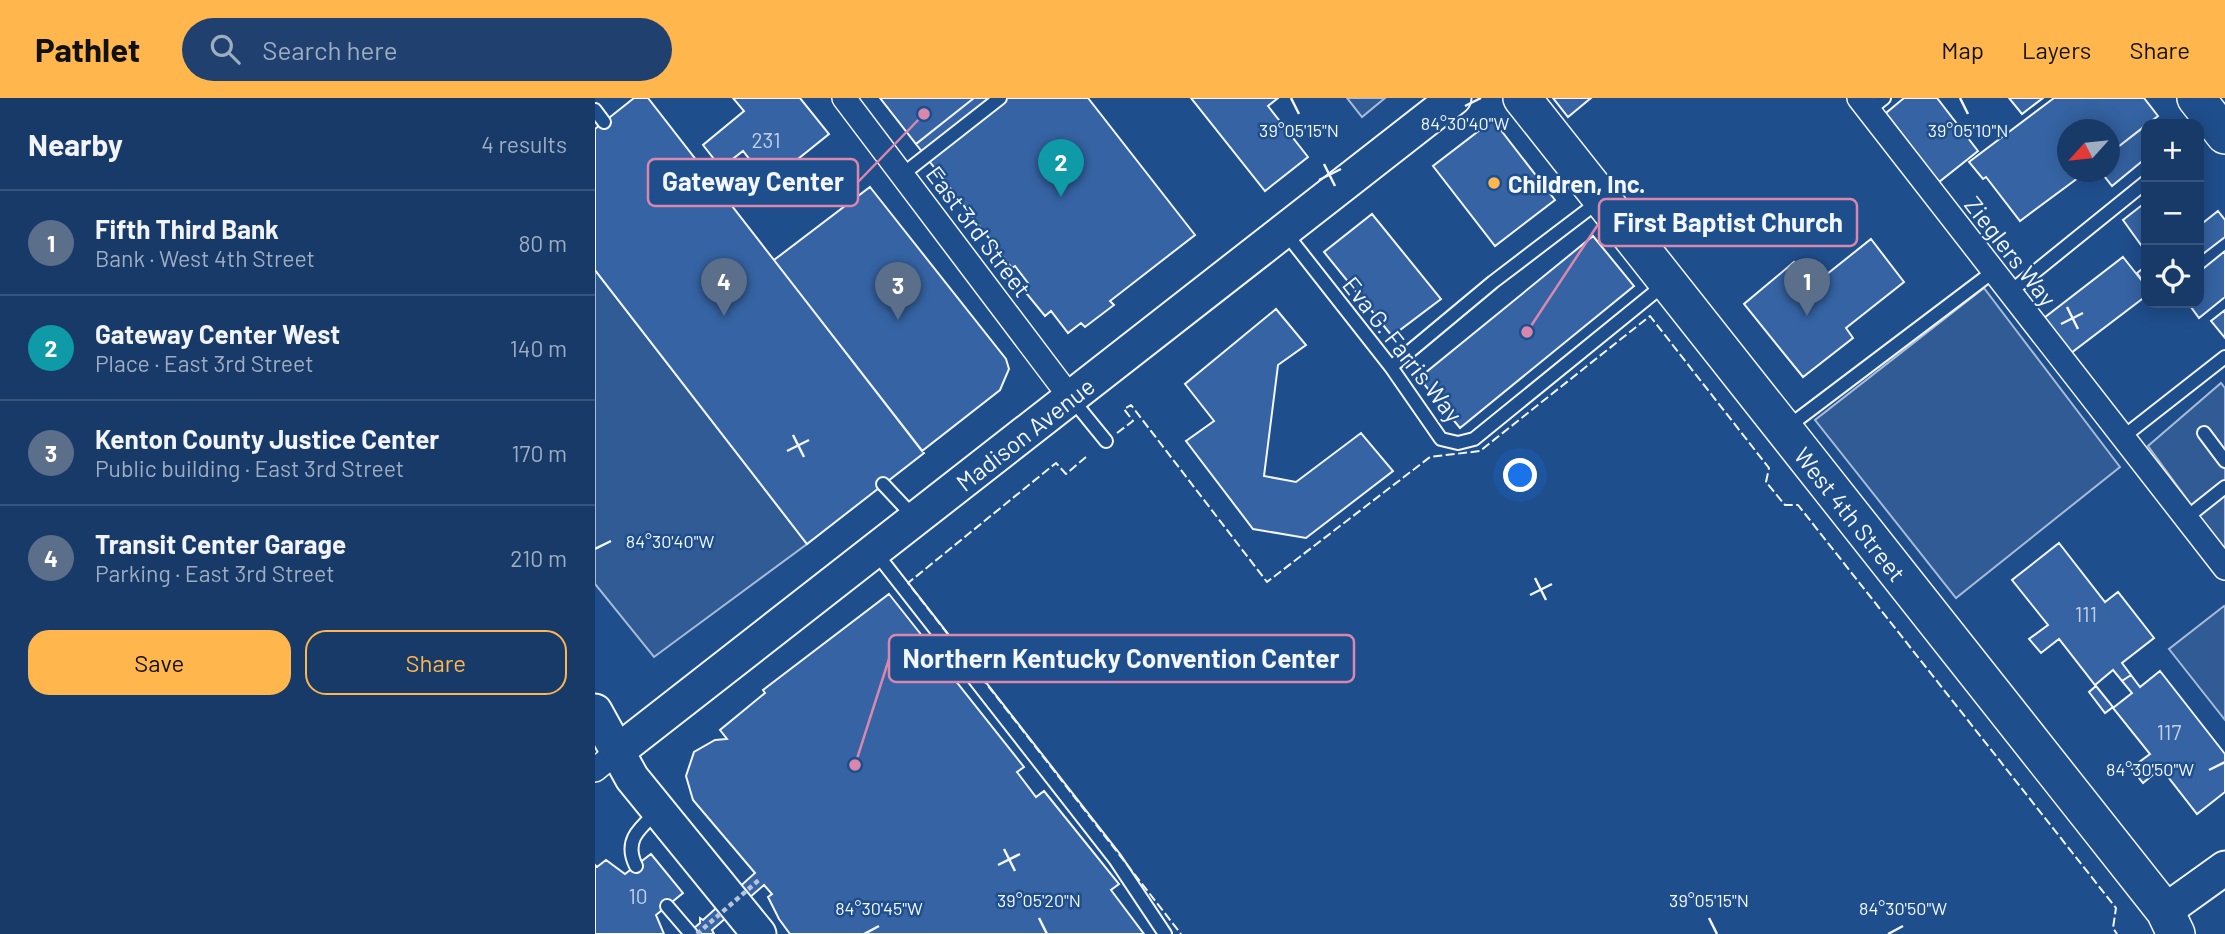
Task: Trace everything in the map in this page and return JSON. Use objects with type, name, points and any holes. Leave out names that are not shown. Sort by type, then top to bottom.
[{"type":"main road","name":"West 4th Street","points":[[1522,98],[2171,923]]},
{"type":"street","name":"East 3rd Street","points":[[844,98],[1070,397]]},
{"type":"street","name":"Madison Avenue","points":[[607,761],[1454,98]]},
{"type":"street","name":"Zieglers Way","points":[[1871,102],[1994,271],[2225,568]]},
{"type":"street","points":[[595,711],[607,761],[632,778],[759,934]]},
{"type":"street","points":[[2171,923],[2224,872]]},
{"type":"lane","points":[[903,174],[1000,98]]},
{"type":"lane","points":[[595,110],[604,122]]},
{"type":"lane","points":[[2010,292],[2141,186]]},
{"type":"lane","points":[[1391,367],[1493,282],[1602,199]]},
{"type":"lane","name":"Eva G. Farris Way","points":[[1284,231],[1391,367],[1441,439],[1458,443],[1474,439],[1668,281]]},
{"type":"lane","points":[[1785,429],[1994,271]]},
{"type":"lane","points":[[2123,437],[2225,357]]},
{"type":"lane","points":[[1070,397],[1106,441]]},
{"type":"lane","points":[[2204,433],[2225,461]]},
{"type":"lane","points":[[883,484],[916,520]]},
{"type":"lane","points":[[2186,518],[2225,487]]},
{"type":"lane","points":[[876,553],[1115,859],[1165,934]]},
{"type":"lane","points":[[636,866],[629,852],[633,835],[658,810]]},
{"type":"lane","points":[[667,906],[691,934]]},
{"type":"path","points":[[697,934],[760,879]]},
{"type":"shaded area","points":[[1347,98],[1385,98],[1362,117]]},
{"type":"shaded area","points":[[595,270],[807,544],[654,657],[595,584]]},
{"type":"shaded area","points":[[1984,288],[2120,467],[1956,598],[1815,420]]},
{"type":"shaded area","points":[[2221,383],[2225,388],[2225,551],[2148,446]]},
{"type":"shaded area","points":[[2224,606],[2225,608],[2225,720],[2169,649]]},
{"type":"building","points":[[634,98],[648,98],[924,453],[807,544],[595,270],[595,129]]},
{"type":"building","points":[[733,98],[800,98],[829,134],[768,183],[743,151],[721,168],[703,145],[744,111]]},
{"type":"building","points":[[880,98],[974,98],[916,144]]},
{"type":"building","points":[[974,98],[1088,98],[1195,235],[1110,301],[1114,305],[1085,327],[1081,323],[1068,333],[1051,311],[1045,316],[1022,288],[1028,283],[1015,266],[1012,268],[916,144]]},
{"type":"building","points":[[1191,98],[1278,98],[1268,106],[1308,157],[1265,191]]},
{"type":"building","points":[[1553,98],[1591,98],[1568,117]]},
{"type":"building","points":[[1904,98],[1937,98],[1978,151],[1939,182],[1886,113]]},
{"type":"building","points":[[2009,98],[2043,98],[2022,114]]},
{"type":"building","points":[[2054,98],[2144,98],[2158,116],[2154,119],[2141,119],[2141,129],[2120,145],[2120,119],[2057,119],[2057,182],[2073,182],[2020,221],[1986,177],[1983,179],[1969,162]]},
{"type":"building","name":"Children, Inc.","points":[[1493,120],[1555,200],[1495,246],[1433,166]]},
{"type":"building","points":[[2141,129],[2141,162],[2120,179],[2120,145]]},
{"type":"building","points":[[870,187],[1006,359],[1009,369],[1000,390],[922,451],[774,260]]},
{"type":"building","points":[[2141,206],[2141,245],[2123,220]]},
{"type":"building","points":[[2218,211],[2225,220],[2225,237],[2204,253],[2204,245],[2204,222]]},
{"type":"building","points":[[1372,214],[1441,299],[1392,336],[1324,252]]},
{"type":"building","points":[[1593,236],[1634,286],[1460,428],[1419,378]]},
{"type":"building","points":[[1871,239],[1904,282],[1846,328],[1853,338],[1803,377],[1744,304],[1794,262],[1812,286]]},
{"type":"building","points":[[2225,251],[2225,297],[2199,318],[2192,308],[2204,308],[2204,268]]},
{"type":"building","points":[[2123,257],[2141,280],[2141,300],[2071,353],[2044,318]]},
{"type":"building","points":[[1276,309],[1306,345],[1278,365],[1264,476],[1296,482],[1361,433],[1393,471],[1306,538],[1253,529],[1186,441],[1214,421],[1185,384]]},
{"type":"building","points":[[2225,310],[2225,338],[2211,321]]},
{"type":"building","points":[[2059,543],[2105,602],[2118,592],[2154,638],[2122,663],[2131,675],[2122,681],[2113,670],[2095,685],[2059,639],[2041,653],[2029,639],[2048,625],[2012,580]]},
{"type":"building","points":[[889,594],[927,642],[920,648],[937,670],[943,665],[1024,767],[1017,772],[1036,797],[1044,791],[1119,884],[1111,890],[1144,934],[790,934],[768,897],[772,894],[764,885],[712,930],[714,934],[687,934],[700,923],[700,918],[703,920],[755,873],[693,800],[686,776],[694,752],[715,740],[727,739],[720,730],[765,693],[763,690]]},
{"type":"building","points":[[2160,671],[2225,754],[2225,792],[2197,814],[2161,768],[2143,783],[2131,768],[2150,754],[2113,708],[2132,693],[2122,681],[2131,675],[2140,687]]},
{"type":"building","points":[[2096,686],[2113,707],[2105,713],[2089,692]]},
{"type":"building","points":[[651,854],[683,893],[656,915],[664,934],[595,934],[595,865],[597,867],[606,860],[625,874]]},
{"type":"fence","points":[[1117,433],[1133,421],[1124,409],[1131,405],[1267,582],[1430,457],[1480,451],[1650,316],[1769,468],[1766,482],[1785,505],[1798,505],[2116,908],[2113,928],[2117,934]]},
{"type":"fence","points":[[1086,457],[1066,474],[1056,463],[908,583],[1181,934]]},
{"type":"place","name":"Gateway Center","points":[[924,114]]},
{"type":"place","name":"Children, Inc.","points":[[1494,183]]},
{"type":"place","name":"Gateway Center West","points":[[1061,197]]},
{"type":"place","name":"Transit Center Garage","points":[[724,316]]},
{"type":"place","name":"Fifth Third Bank","points":[[1807,316]]},
{"type":"place","name":"Kenton County Justice Center","points":[[898,320]]},
{"type":"place","name":"First Baptist Church","points":[[1527,332]]},
{"type":"place","name":"Northern Kentucky Convention Center","points":[[855,765]]}]
